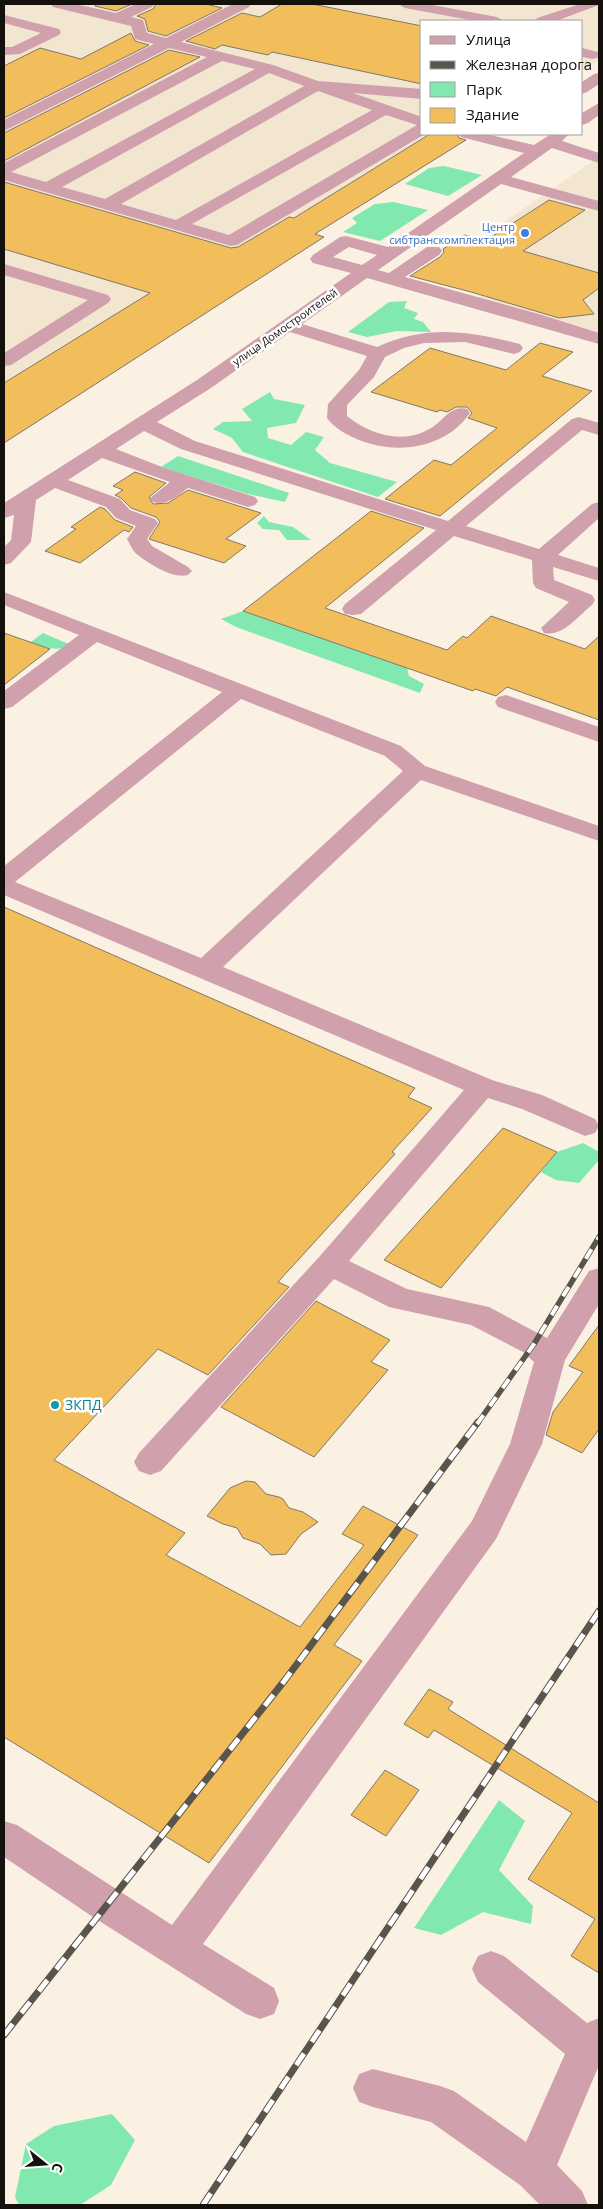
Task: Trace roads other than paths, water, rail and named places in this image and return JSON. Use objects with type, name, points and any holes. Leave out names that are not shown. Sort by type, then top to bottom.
[{"type":"street","points":[[58,4],[138,23],[140,36],[268,68],[420,121]]},
{"type":"street","points":[[118,18],[147,4]]},
{"type":"street","points":[[4,126],[244,4]]},
{"type":"street","points":[[405,4],[493,20]]},
{"type":"street","points":[[545,20],[593,4]]},
{"type":"street","points":[[4,51],[15,51],[54,32],[8,23]]},
{"type":"street","points":[[4,169],[220,56]]},
{"type":"street","points":[[48,188],[268,68]]},
{"type":"street","points":[[583,87],[599,77]]},
{"type":"street","points":[[107,205],[317,85],[420,94]]},
{"type":"street","points":[[585,126],[599,108]]},
{"type":"street","points":[[179,225],[385,109]]},
{"type":"street","points":[[4,175],[231,240],[420,130]]},
{"type":"street","points":[[477,135],[549,142],[599,158]]},
{"type":"street","name":"улица Домостроителей","points":[[4,512],[204,384],[549,142]]},
{"type":"street","points":[[498,178],[599,206]]},
{"type":"street","points":[[391,253],[346,241],[319,259],[391,279],[476,295],[599,339]]},
{"type":"street","points":[[391,279],[433,251]]},
{"type":"street","points":[[4,361],[102,300],[6,272]]},
{"type":"street","points":[[287,325],[378,353]]},
{"type":"street","points":[[460,413],[438,433],[416,440],[390,443],[366,438],[350,429],[337,418],[338,404],[367,373],[378,353],[398,344],[424,338],[465,337],[514,348]]},
{"type":"street","points":[[143,423],[188,445],[599,575]]},
{"type":"street","points":[[353,609],[449,528],[579,423],[599,429]]},
{"type":"street","points":[[100,450],[185,481],[248,501]]},
{"type":"street","points":[[53,481],[113,503],[123,514],[148,522],[137,539],[144,550],[181,572]]},
{"type":"street","points":[[160,498],[185,481]]},
{"type":"street","points":[[4,559],[21,542],[26,498]]},
{"type":"street","points":[[542,558],[599,508]]},
{"type":"street","points":[[542,558],[544,583],[584,600],[552,628]]},
{"type":"street","points":[[4,598],[393,751],[417,771],[599,834]]},
{"type":"street","points":[[4,702],[94,634]]},
{"type":"street","points":[[4,878],[237,691]]},
{"type":"street","points":[[506,702],[599,735]]},
{"type":"street","points":[[205,969],[417,771]]},
{"type":"street","points":[[4,886],[482,1087],[532,1102],[585,1126]]},
{"type":"street","points":[[150,1462],[330,1264],[482,1087]]},
{"type":"street","points":[[330,1264],[400,1300],[478,1315],[534,1344],[550,1359]]},
{"type":"street","points":[[177,1949],[484,1530],[526,1444],[550,1359],[599,1278]]},
{"type":"street","points":[[4,1837],[106,1905],[260,2001]]},
{"type":"street","points":[[491,1969],[593,2043],[534,2171]]},
{"type":"street","points":[[373,2088],[440,2105],[534,2171],[568,2205]]},
{"type":"railway","points":[[477,1424],[534,1344],[599,1237]]},
{"type":"railway","points":[[4,2035],[285,1680],[478,1422]]},
{"type":"railway","points":[[203,2205],[599,1611]]},
{"type":"place","name":"Центр сибтранскомплектация","points":[[525,233]]},
{"type":"place","name":"ЗКПД","points":[[55,1405]]}]
